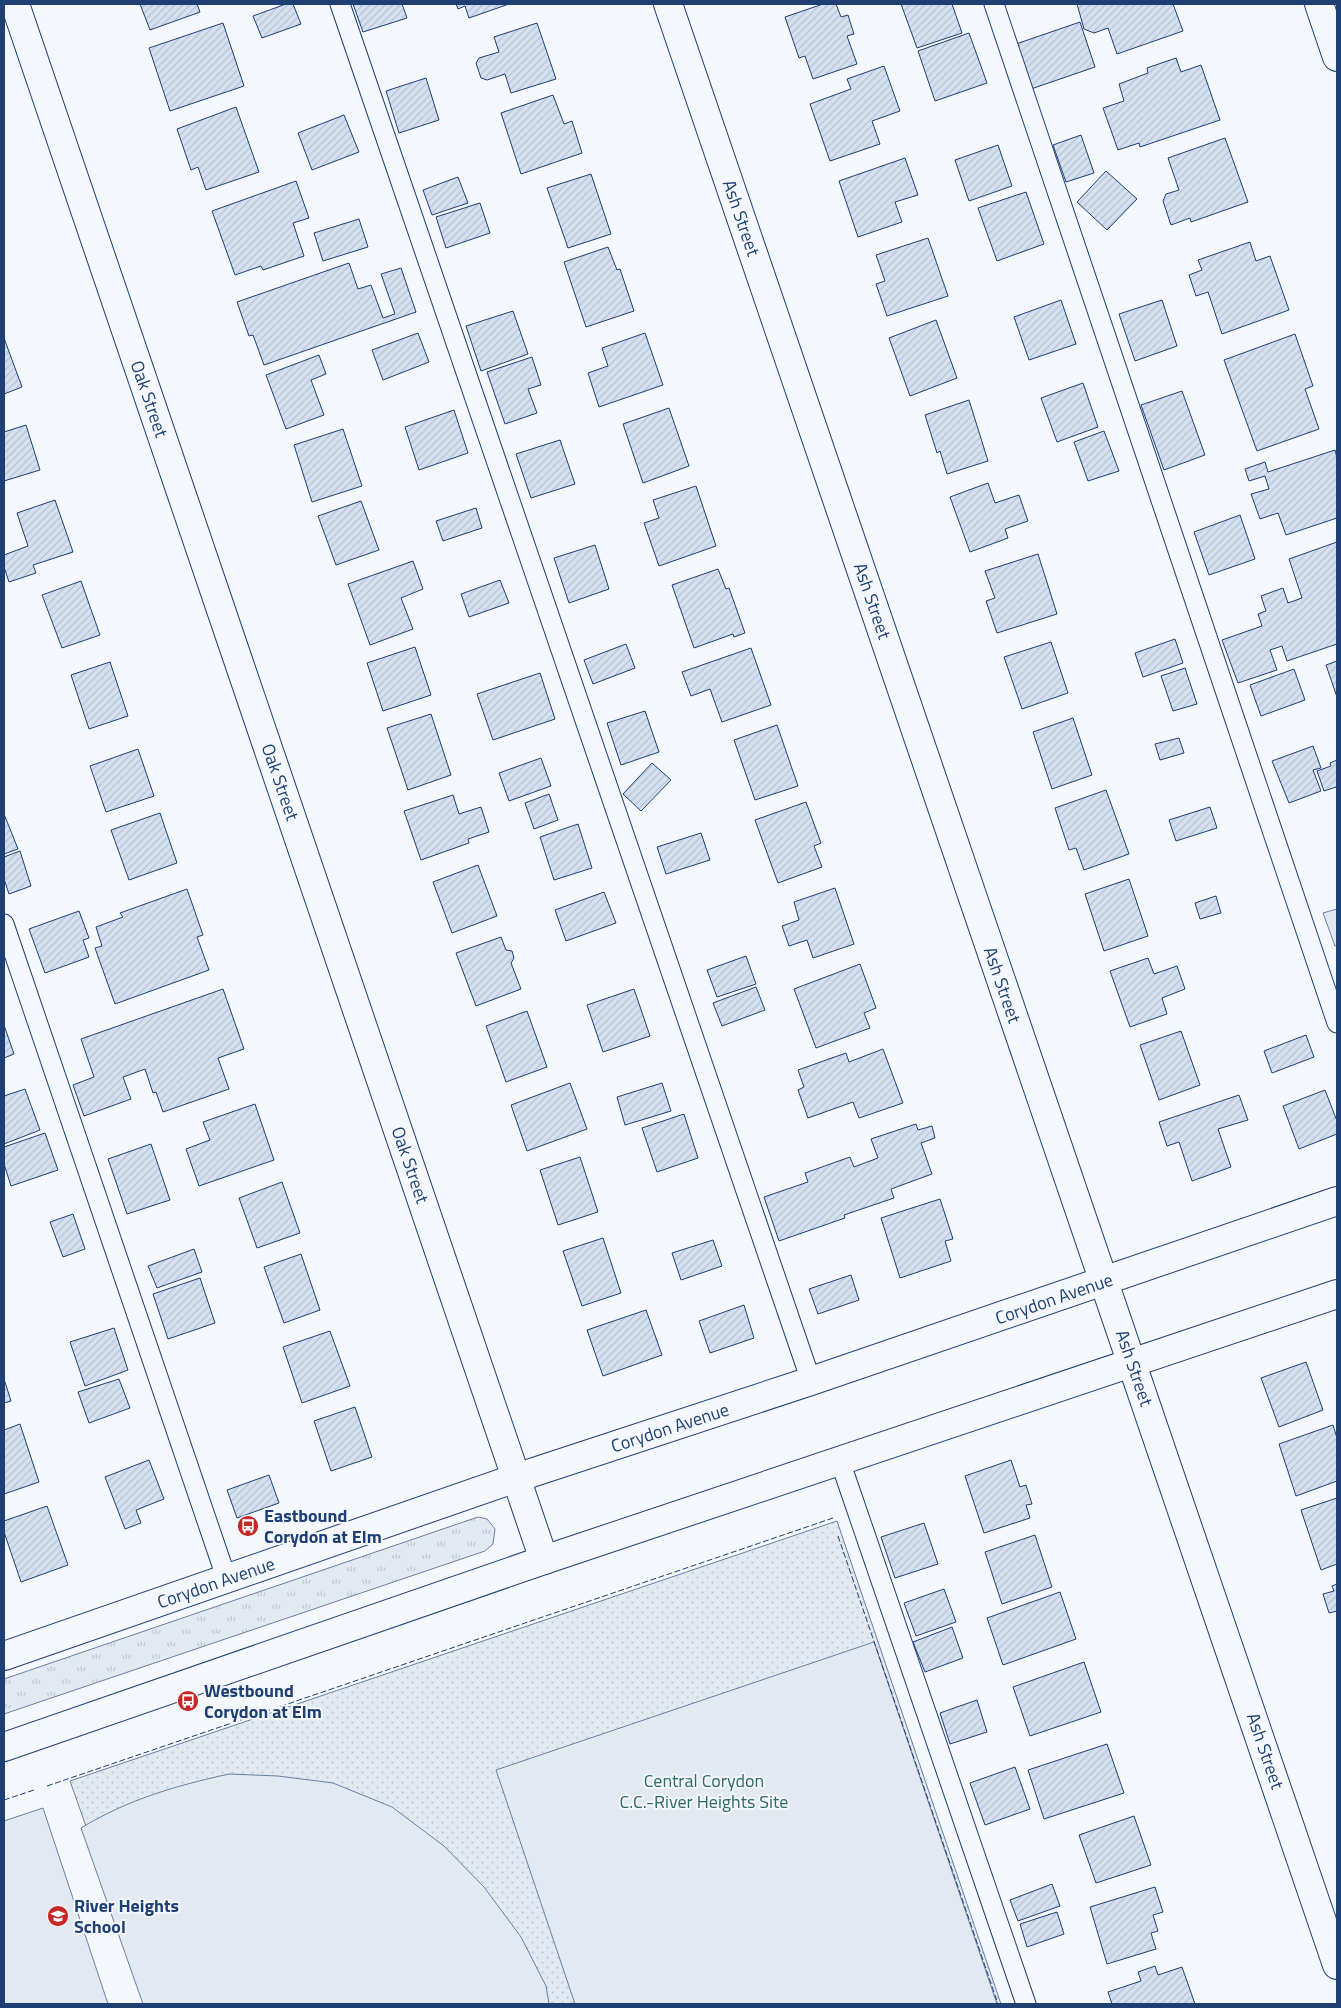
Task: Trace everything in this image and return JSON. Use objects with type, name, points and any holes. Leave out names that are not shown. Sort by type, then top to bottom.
[{"type":"street","name":"Oak Street","points":[[15,4],[544,1560]]},
{"type":"street","name":"Ash Street","points":[[668,4],[1104,1282],[1134,1364],[1337,1965]]},
{"type":"street","points":[[1319,4],[1337,57]]},
{"type":"street","name":"Corydon Avenue","points":[[4,1656],[516,1478],[811,1381],[1337,1202]]},
{"type":"street","points":[[4,1747],[544,1560],[1134,1364],[1337,1294]]},
{"type":"lane","points":[[340,4],[811,1381]]},
{"type":"lane","points":[[994,4],[1337,1023]]},
{"type":"lane","points":[[4,924],[227,1580]]},
{"type":"lane","points":[[840,1461],[1026,2004]]},
{"type":"green space","points":[[478,1517],[487,1519],[495,1529],[493,1544],[485,1551],[4,1714],[4,1679]]},
{"type":"green space","name":"Central Corydon C.C.-River Heights Site","points":[[837,1521],[1001,2004],[149,2004],[70,1781]]},
{"type":"green space","points":[[874,1642],[997,2004],[575,2004],[496,1770]]},
{"type":"green space","points":[[229,1774],[278,1776],[333,1783],[392,1807],[444,1846],[484,1887],[521,1937],[546,1986],[549,2004],[143,2004],[81,1828],[135,1801],[190,1783]]},
{"type":"green space","name":"River Heights School","points":[[43,1808],[108,2004],[4,2004],[4,1821]]},
{"type":"shaded area","points":[[1337,909],[1337,945],[1335,946],[1323,913]]},
{"type":"building","points":[[140,4],[197,4],[200,12],[150,30]]},
{"type":"building","points":[[286,4],[293,4],[301,24],[262,38],[253,16]]},
{"type":"building","points":[[353,4],[402,4],[407,18],[363,32]]},
{"type":"building","points":[[456,4],[509,4],[469,18],[465,6],[458,9]]},
{"type":"building","points":[[823,4],[836,4],[841,17],[848,15],[854,34],[847,36],[857,64],[813,79],[805,56],[799,58],[785,17]]},
{"type":"building","points":[[901,4],[952,4],[962,33],[917,48]]},
{"type":"building","points":[[1077,4],[1173,4],[1183,31],[1117,54],[1108,28],[1094,33],[1084,29]]},
{"type":"building","points":[[1080,22],[1095,67],[1031,89],[1016,44]]},
{"type":"building","points":[[223,23],[244,86],[170,111],[149,48]]},
{"type":"building","points":[[537,23],[556,79],[511,93],[505,74],[487,80],[481,78],[476,63],[479,58],[499,52],[494,37]]},
{"type":"building","points":[[969,33],[987,83],[935,101],[918,51]]},
{"type":"building","points":[[1176,58],[1181,72],[1201,65],[1220,120],[1140,147],[1139,143],[1118,150],[1103,108],[1124,101],[1119,84],[1148,73],[1147,68]]},
{"type":"building","points":[[884,66],[900,111],[872,121],[880,144],[830,161],[810,104],[851,89],[847,79]]},
{"type":"building","points":[[426,78],[439,120],[399,133],[386,91]]},
{"type":"building","points":[[553,95],[564,124],[572,121],[582,153],[521,174],[501,113]]},
{"type":"building","points":[[236,107],[259,172],[206,190],[198,167],[191,170],[177,129]]},
{"type":"building","points":[[344,115],[359,152],[312,170],[298,133]]},
{"type":"building","points":[[1081,135],[1094,173],[1066,182],[1053,145]]},
{"type":"building","points":[[1225,138],[1248,202],[1191,222],[1190,218],[1171,225],[1163,201],[1166,194],[1179,190],[1168,158]]},
{"type":"building","points":[[998,145],[1012,186],[969,201],[955,160]]},
{"type":"building","points":[[905,158],[918,195],[895,202],[902,222],[858,237],[839,181]]},
{"type":"building","points":[[1106,171],[1137,199],[1107,230],[1077,202]]},
{"type":"building","points":[[591,174],[611,234],[568,248],[547,188]]},
{"type":"building","points":[[458,177],[468,203],[432,215],[423,190]]},
{"type":"building","points":[[296,181],[309,218],[293,223],[304,256],[263,270],[261,266],[235,275],[212,211]]},
{"type":"building","points":[[1026,192],[1044,244],[997,261],[978,208]]},
{"type":"building","points":[[480,203],[490,233],[446,248],[436,217]]},
{"type":"building","points":[[359,219],[368,247],[323,261],[314,233]]},
{"type":"building","points":[[928,238],[948,296],[887,316],[876,284],[885,281],[876,255]]},
{"type":"building","points":[[1250,242],[1256,261],[1270,256],[1289,310],[1222,334],[1208,292],[1196,296],[1189,275],[1202,270],[1198,260]]},
{"type":"building","points":[[608,247],[617,270],[620,269],[634,311],[586,327],[564,262]]},
{"type":"building","points":[[349,263],[358,289],[371,285],[383,318],[395,314],[381,274],[401,268],[416,312],[264,365],[253,335],[249,336],[237,302]]},
{"type":"building","points":[[1061,300],[1076,344],[1029,360],[1014,317]]},
{"type":"building","points":[[1162,300],[1177,346],[1135,361],[1119,314]]},
{"type":"building","points":[[513,311],[528,354],[481,371],[466,326]]},
{"type":"building","points":[[936,320],[957,378],[910,396],[889,338]]},
{"type":"building","points":[[418,333],[429,362],[383,380],[372,350]]},
{"type":"building","points":[[645,333],[663,385],[599,407],[588,373],[608,366],[602,348]]},
{"type":"building","points":[[1295,334],[1313,386],[1305,389],[1319,429],[1257,451],[1224,360]]},
{"type":"building","points":[[4,338],[22,387],[4,394]]},
{"type":"building","points":[[319,355],[326,374],[311,380],[324,415],[286,429],[266,375]]},
{"type":"building","points":[[532,357],[541,385],[528,389],[537,413],[505,424],[487,372]]},
{"type":"building","points":[[1083,383],[1098,427],[1057,442],[1041,398]]},
{"type":"building","points":[[1182,391],[1205,455],[1164,470],[1141,405]]},
{"type":"building","points":[[969,400],[988,461],[947,474],[940,451],[937,453],[925,415]]},
{"type":"building","points":[[669,408],[689,466],[643,483],[623,424]]},
{"type":"building","points":[[454,410],[468,453],[419,470],[405,427]]},
{"type":"building","points":[[26,425],[40,470],[4,481],[4,432]]},
{"type":"building","points":[[343,429],[362,486],[312,502],[294,445]]},
{"type":"building","points":[[1104,431],[1119,471],[1088,481],[1074,442]]},
{"type":"building","points":[[560,440],[575,484],[531,498],[516,454]]},
{"type":"building","points":[[1335,450],[1337,458],[1337,518],[1286,535],[1278,513],[1260,519],[1251,494],[1269,489],[1265,476],[1249,481],[1245,469],[1265,462],[1268,472]]},
{"type":"building","points":[[988,483],[995,503],[1019,495],[1028,521],[1005,529],[1008,538],[970,552],[950,497]]},
{"type":"building","points":[[696,486],[716,546],[659,566],[644,523],[659,518],[653,500]]},
{"type":"building","points":[[55,500],[73,552],[33,565],[36,573],[9,582],[4,567],[4,555],[28,546],[17,513]]},
{"type":"building","points":[[361,501],[379,550],[336,565],[318,516]]},
{"type":"building","points":[[476,508],[482,528],[443,541],[436,521]]},
{"type":"building","points":[[1240,515],[1255,559],[1209,575],[1194,532]]},
{"type":"building","points":[[1337,542],[1337,644],[1287,661],[1282,646],[1270,650],[1277,670],[1238,683],[1222,640],[1262,626],[1258,614],[1266,611],[1261,596],[1283,588],[1288,603],[1302,598],[1289,559]]},
{"type":"building","points":[[595,545],[609,589],[569,603],[554,558]]},
{"type":"building","points":[[1038,554],[1057,614],[997,633],[986,601],[995,598],[985,571]]},
{"type":"building","points":[[413,561],[423,589],[401,598],[413,629],[370,645],[348,584]]},
{"type":"building","points":[[718,569],[726,589],[729,588],[745,633],[734,637],[733,634],[694,648],[672,585]]},
{"type":"building","points":[[500,580],[509,603],[469,617],[461,594]]},
{"type":"building","points":[[81,581],[100,635],[62,648],[42,595]]},
{"type":"building","points":[[1175,639],[1183,663],[1143,677],[1135,653]]},
{"type":"building","points":[[1051,642],[1068,693],[1022,709],[1004,657]]},
{"type":"building","points":[[626,644],[635,668],[593,684],[584,660]]},
{"type":"building","points":[[415,647],[431,695],[383,711],[367,663]]},
{"type":"building","points":[[751,648],[771,705],[722,722],[710,689],[691,696],[682,672]]},
{"type":"building","points":[[1337,661],[1337,697],[1326,665]]},
{"type":"building","points":[[110,662],[128,716],[89,729],[71,675]]},
{"type":"building","points":[[1185,668],[1197,704],[1173,711],[1161,676]]},
{"type":"building","points":[[1294,669],[1305,700],[1261,716],[1250,685]]},
{"type":"building","points":[[540,673],[555,719],[493,740],[477,694]]},
{"type":"building","points":[[645,711],[659,752],[621,765],[607,723]]},
{"type":"building","points":[[431,714],[451,775],[408,790],[387,728]]},
{"type":"building","points":[[1073,718],[1092,775],[1052,789],[1033,732]]},
{"type":"building","points":[[777,725],[798,786],[755,800],[734,740]]},
{"type":"building","points":[[1179,738],[1184,753],[1160,760],[1155,744]]},
{"type":"building","points":[[1313,746],[1321,768],[1313,770],[1321,791],[1289,803],[1272,761]]},
{"type":"building","points":[[138,749],[154,796],[106,812],[90,766]]},
{"type":"building","points":[[541,758],[551,786],[509,801],[499,773]]},
{"type":"building","points":[[1337,760],[1337,790],[1336,787],[1324,791],[1317,771],[1331,766],[1330,763]]},
{"type":"building","points":[[652,763],[671,780],[641,811],[623,794]]},
{"type":"building","points":[[1106,790],[1129,854],[1084,870],[1076,848],[1069,850],[1055,808]]},
{"type":"building","points":[[549,794],[558,820],[534,829],[525,803]]},
{"type":"building","points":[[453,795],[459,814],[481,807],[489,832],[468,839],[469,843],[421,860],[404,811]]},
{"type":"building","points":[[806,802],[821,843],[814,846],[822,867],[778,883],[755,820]]},
{"type":"building","points":[[1210,807],[1217,828],[1176,841],[1169,820]]},
{"type":"building","points":[[160,813],[177,863],[129,880],[111,830]]},
{"type":"building","points":[[4,814],[18,849],[4,854]]},
{"type":"building","points":[[578,824],[592,868],[554,880],[540,837]]},
{"type":"building","points":[[701,833],[710,860],[666,874],[657,847]]},
{"type":"building","points":[[20,851],[31,886],[9,894],[4,879],[4,857]]},
{"type":"building","points":[[478,865],[497,916],[452,933],[433,882]]},
{"type":"building","points":[[1129,879],[1148,936],[1104,951],[1085,894]]},
{"type":"building","points":[[835,888],[854,944],[813,958],[807,940],[789,946],[782,926],[799,920],[794,902]]},
{"type":"building","points":[[187,889],[203,935],[197,937],[209,970],[115,1004],[95,948],[102,946],[96,927],[123,917],[120,913]]},
{"type":"building","points":[[604,892],[616,923],[566,941],[555,910]]},
{"type":"building","points":[[1216,896],[1221,913],[1200,919],[1195,903]]},
{"type":"building","points":[[79,911],[89,938],[83,940],[89,957],[45,973],[29,929]]},
{"type":"building","points":[[501,937],[506,950],[512,951],[514,958],[511,963],[521,989],[476,1006],[456,953]]},
{"type":"building","points":[[746,956],[756,984],[717,997],[707,970]]},
{"type":"building","points":[[1148,958],[1154,974],[1177,966],[1185,989],[1162,998],[1167,1014],[1130,1027],[1110,971]]},
{"type":"building","points":[[860,964],[876,1008],[864,1013],[870,1028],[816,1048],[794,989]]},
{"type":"building","points":[[756,987],[765,1010],[722,1026],[713,1003]]},
{"type":"building","points":[[223,989],[244,1049],[218,1058],[229,1089],[163,1112],[156,1092],[153,1093],[145,1069],[123,1077],[131,1099],[84,1116],[73,1085],[94,1077],[81,1039]]},
{"type":"building","points":[[634,989],[650,1036],[603,1052],[587,1005]]},
{"type":"building","points":[[527,1011],[547,1067],[506,1082],[486,1026]]},
{"type":"building","points":[[4,1025],[14,1054],[4,1058]]},
{"type":"building","points":[[1181,1031],[1200,1085],[1159,1100],[1140,1045]]},
{"type":"building","points":[[1306,1035],[1314,1057],[1272,1073],[1264,1051]]},
{"type":"building","points":[[883,1049],[903,1103],[859,1118],[853,1102],[808,1118],[798,1090],[804,1087],[798,1070],[846,1053],[849,1062]]},
{"type":"building","points":[[570,1083],[587,1129],[527,1151],[511,1105]]},
{"type":"building","points":[[662,1083],[671,1111],[625,1125],[617,1097]]},
{"type":"building","points":[[25,1089],[40,1130],[4,1144],[4,1096]]},
{"type":"building","points":[[1325,1090],[1337,1121],[1337,1134],[1299,1149],[1283,1106]]},
{"type":"building","points":[[1239,1095],[1248,1120],[1218,1129],[1231,1167],[1192,1181],[1179,1142],[1167,1146],[1159,1122]]},
{"type":"building","points":[[255,1104],[274,1160],[199,1186],[186,1149],[210,1140],[203,1122]]},
{"type":"building","points":[[684,1114],[698,1158],[657,1172],[642,1128]]},
{"type":"building","points":[[916,1124],[918,1130],[932,1126],[935,1138],[921,1143],[932,1174],[891,1189],[894,1198],[844,1215],[845,1218],[779,1241],[764,1197],[808,1182],[805,1173],[850,1157],[854,1167],[878,1158],[871,1139]]},
{"type":"building","points":[[45,1133],[58,1170],[11,1186],[4,1164],[4,1147]]},
{"type":"building","points":[[151,1144],[170,1200],[127,1214],[108,1159]]},
{"type":"building","points":[[580,1157],[598,1212],[558,1225],[540,1170]]},
{"type":"building","points":[[282,1182],[300,1233],[257,1248],[239,1198]]},
{"type":"building","points":[[940,1199],[953,1239],[945,1241],[951,1261],[900,1278],[881,1218]]},
{"type":"building","points":[[73,1214],[85,1249],[63,1257],[50,1222]]},
{"type":"building","points":[[603,1238],[621,1293],[582,1306],[563,1251]]},
{"type":"building","points":[[713,1240],[722,1266],[681,1280],[672,1253]]},
{"type":"building","points":[[194,1249],[202,1272],[157,1288],[148,1266]]},
{"type":"building","points":[[301,1254],[320,1310],[284,1323],[264,1267]]},
{"type":"building","points":[[851,1275],[859,1300],[818,1314],[809,1289]]},
{"type":"building","points":[[200,1278],[215,1323],[168,1339],[153,1294]]},
{"type":"building","points":[[744,1305],[754,1338],[710,1353],[699,1321]]},
{"type":"building","points":[[646,1310],[662,1355],[603,1376],[587,1330]]},
{"type":"building","points":[[114,1328],[128,1370],[85,1386],[70,1342]]},
{"type":"building","points":[[330,1331],[350,1386],[302,1403],[283,1347]]},
{"type":"building","points":[[1306,1362],[1323,1410],[1279,1427],[1261,1378]]},
{"type":"building","points":[[4,1379],[11,1401],[4,1403]]},
{"type":"building","points":[[119,1379],[130,1408],[89,1423],[78,1392]]},
{"type":"building","points":[[355,1407],[372,1457],[331,1471],[314,1421]]},
{"type":"building","points":[[20,1424],[39,1482],[4,1494],[4,1430]]},
{"type":"building","points":[[1333,1425],[1337,1438],[1337,1481],[1296,1496],[1279,1444]]},
{"type":"building","points":[[149,1460],[164,1499],[136,1510],[141,1523],[125,1529],[105,1477]]},
{"type":"building","points":[[1011,1460],[1020,1487],[1026,1485],[1032,1504],[1026,1505],[1030,1518],[984,1533],[965,1476]]},
{"type":"building","points":[[269,1475],[279,1503],[237,1518],[227,1490]]},
{"type":"building","points":[[1337,1498],[1337,1564],[1321,1570],[1301,1510]]},
{"type":"building","points":[[47,1506],[68,1565],[21,1582],[4,1532],[4,1521]]},
{"type":"building","points":[[924,1523],[938,1564],[895,1578],[881,1537]]},
{"type":"building","points":[[1035,1535],[1052,1587],[1002,1604],[985,1552]]},
{"type":"building","points":[[1337,1584],[1337,1611],[1329,1613],[1323,1594],[1334,1591],[1332,1586]]},
{"type":"building","points":[[944,1589],[956,1622],[916,1636],[904,1603]]},
{"type":"building","points":[[1060,1592],[1076,1639],[1003,1665],[987,1618]]},
{"type":"building","points":[[952,1627],[963,1658],[925,1672],[913,1642]]},
{"type":"building","points":[[1084,1662],[1101,1712],[1030,1736],[1013,1687]]},
{"type":"building","points":[[977,1700],[987,1732],[950,1744],[940,1713]]},
{"type":"building","points":[[1107,1744],[1124,1793],[1044,1819],[1028,1770]]},
{"type":"building","points":[[1015,1767],[1030,1809],[985,1825],[970,1783]]},
{"type":"building","points":[[1134,1816],[1151,1865],[1096,1883],[1079,1835]]},
{"type":"building","points":[[1052,1884],[1060,1906],[1018,1921],[1010,1900]]},
{"type":"building","points":[[1155,1887],[1163,1912],[1153,1915],[1158,1931],[1151,1933],[1156,1949],[1107,1964],[1090,1907]]},
{"type":"building","points":[[1057,1912],[1064,1934],[1027,1947],[1020,1924]]},
{"type":"building","points":[[1155,1966],[1158,1975],[1182,1967],[1195,2004],[1112,2004],[1108,1992],[1141,1981],[1138,1972]]},
{"type":"fence","points":[[47,1786],[833,1518]]},
{"type":"fence","points":[[838,1536],[998,2004]]},
{"type":"fence","points":[[4,1800],[34,1790]]},
{"type":"place","name":"Eastbound Corydon at Elm","points":[[248,1526]]},
{"type":"place","name":"Westbound Corydon at Elm","points":[[188,1701]]},
{"type":"place","name":"River Heights School","points":[[58,1916]]}]
